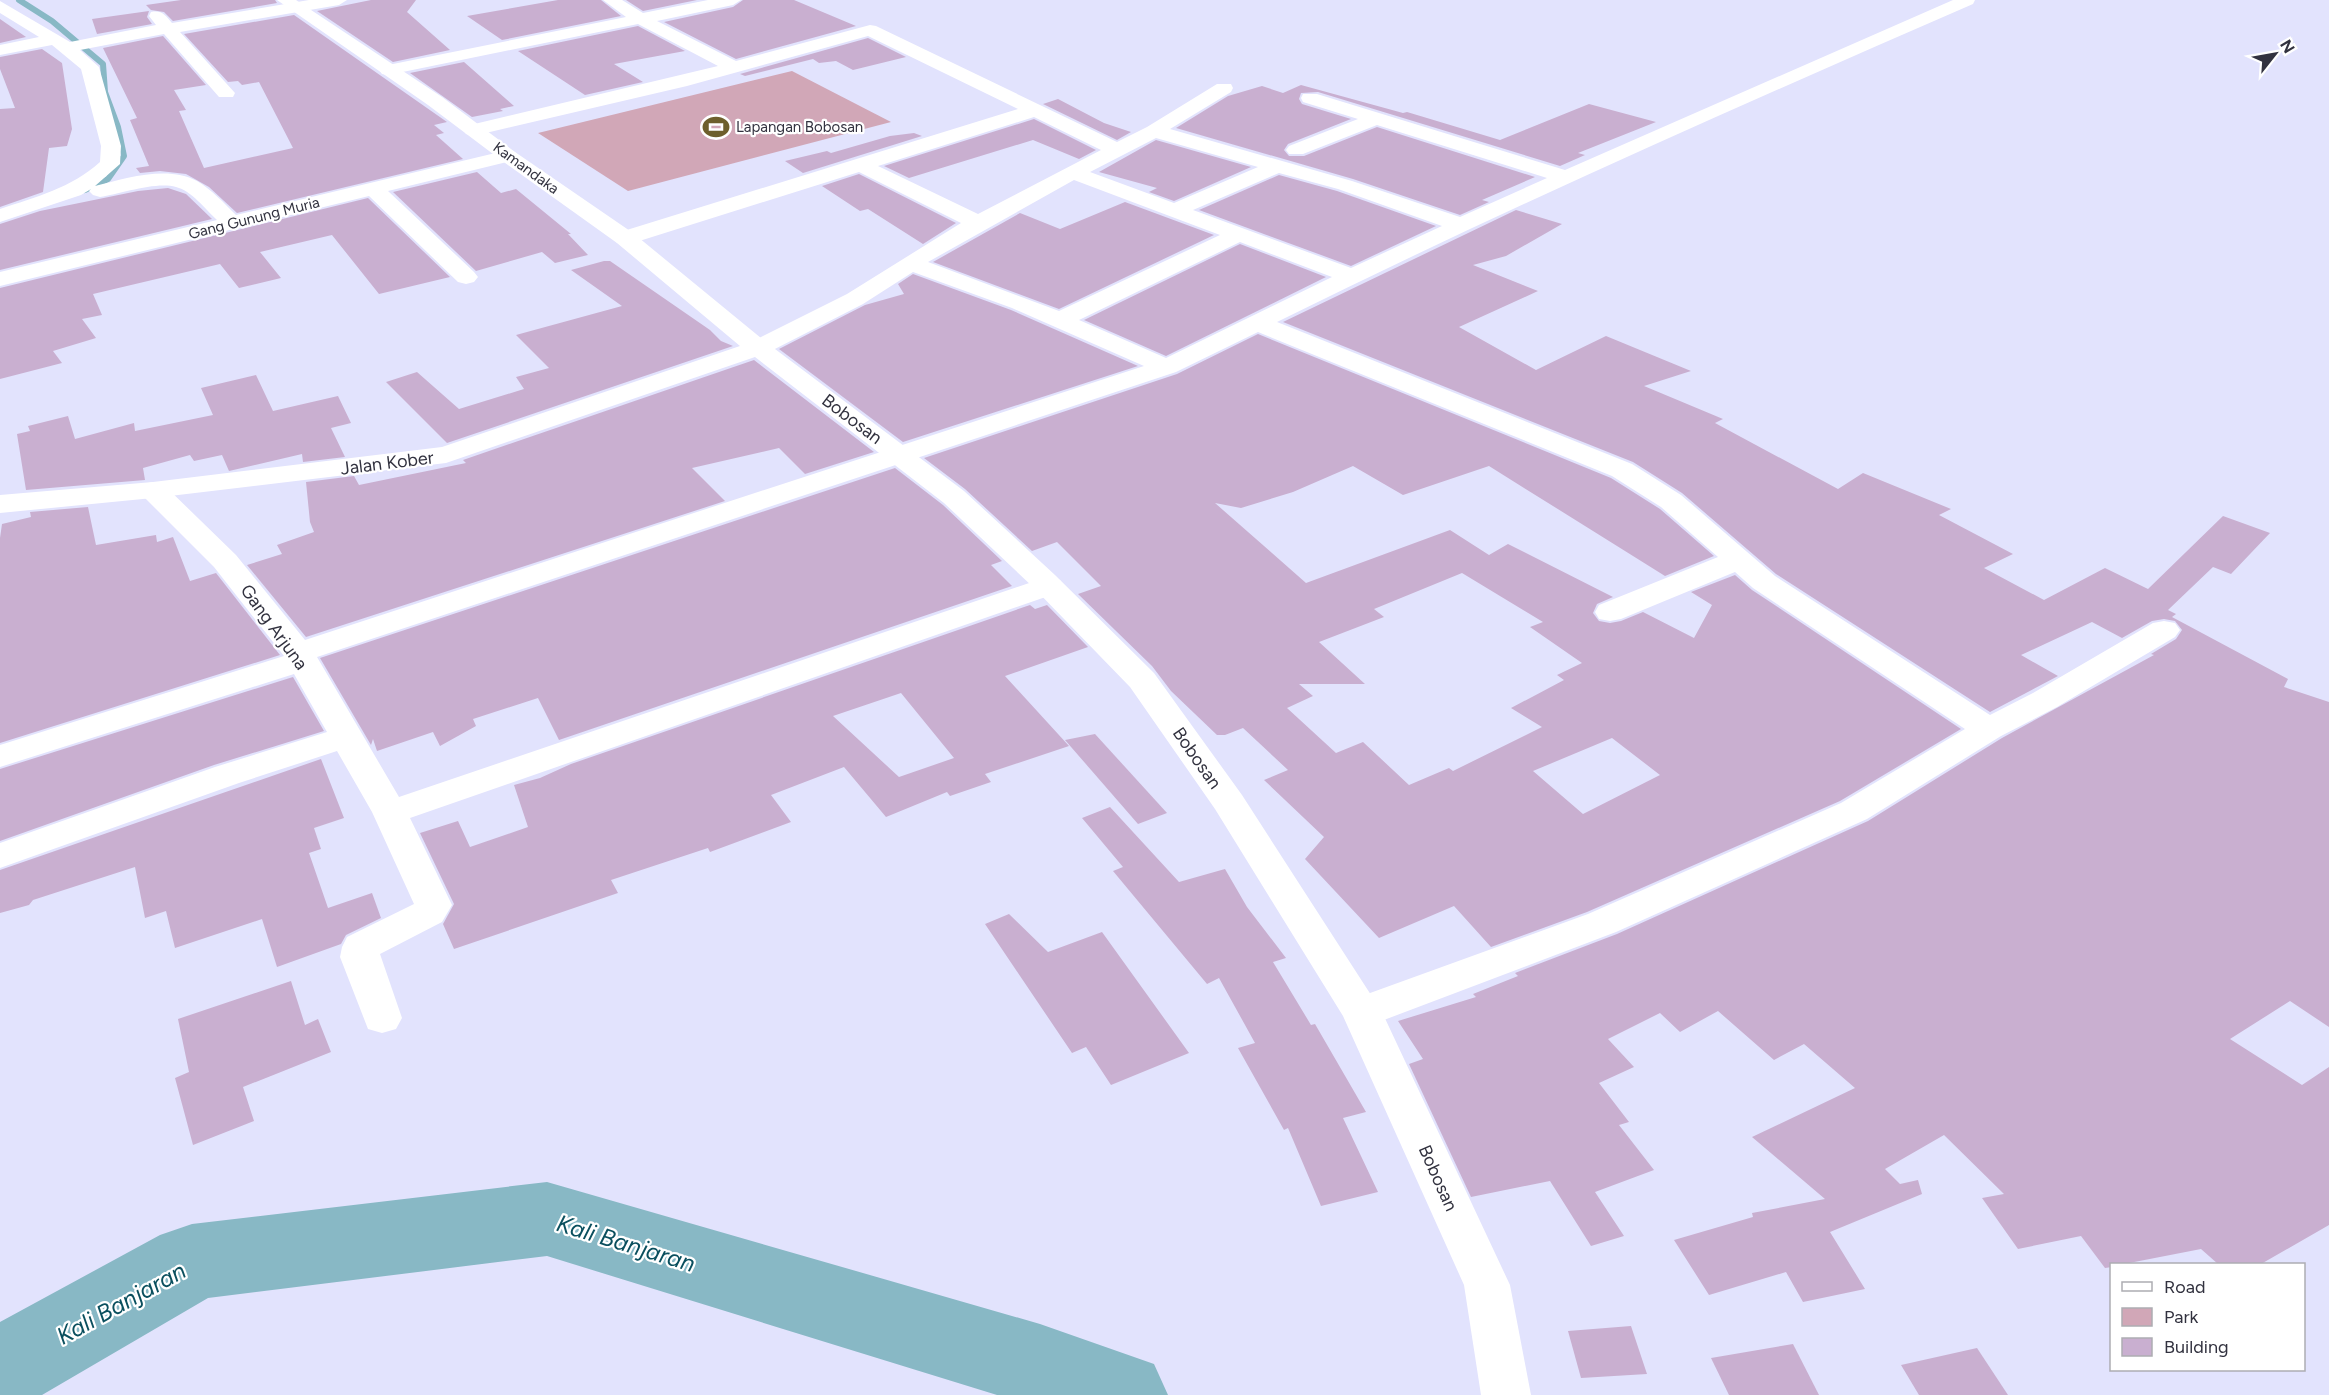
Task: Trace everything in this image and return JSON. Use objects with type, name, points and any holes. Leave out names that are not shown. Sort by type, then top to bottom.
[{"type":"street","points":[[0,50],[76,43],[169,28],[290,4],[339,0]]},
{"type":"street","points":[[611,0],[641,19],[733,67]]},
{"type":"street","points":[[388,70],[733,0]]},
{"type":"street","points":[[0,756],[898,454],[1167,367],[1461,225],[1966,0]]},
{"type":"street","name":"Kamandaka","points":[[290,4],[388,70],[625,238],[758,348]]},
{"type":"street","points":[[3,11],[76,43]]},
{"type":"street","points":[[152,12],[226,93]]},
{"type":"street","points":[[0,225],[97,184],[110,164],[111,146],[90,66],[76,43],[72,27]]},
{"type":"street","points":[[473,130],[680,82],[871,30],[1117,150]]},
{"type":"street","name":"Jalan Kober","points":[[0,504],[153,490],[446,455],[758,348],[855,299],[978,223],[1154,131],[1224,88]]},
{"type":"street","points":[[1310,98],[1566,177]]},
{"type":"street","points":[[625,238],[1036,110]]},
{"type":"street","points":[[1296,150],[1375,118]]},
{"type":"street","points":[[1154,131],[1345,185],[1461,225]]},
{"type":"street","name":"Gang Gunung Muria","points":[[0,279],[508,156]]},
{"type":"street","points":[[861,165],[978,223]]},
{"type":"street","points":[[1175,210],[1278,166]]},
{"type":"street","points":[[1074,173],[1352,276]]},
{"type":"street","points":[[0,216],[97,184],[180,181],[189,185],[232,223]]},
{"type":"street","points":[[374,189],[466,277]]},
{"type":"street","points":[[1059,320],[1240,234]]},
{"type":"street","points":[[912,264],[1059,320],[1167,367]]},
{"type":"street","points":[[1257,323],[1622,470],[1671,501],[1764,582],[1989,729]]},
{"type":"street","name":"Bobosan","points":[[758,348],[954,497],[1049,586],[1142,680],[1229,803],[1362,1012],[1487,1285],[1506,1395]]},
{"type":"street","name":"Gang Arjuna","points":[[153,490],[225,561],[299,657],[348,736],[390,812],[433,905],[429,913],[361,947],[360,957],[382,1018]]},
{"type":"street","points":[[1610,612],[1738,560]]},
{"type":"street","points":[[390,812],[1049,586]]},
{"type":"street","points":[[1362,1012],[1602,923],[1854,812],[1989,729],[2045,700],[2164,630]]},
{"type":"street","points":[[0,856],[227,775],[348,736]]},
{"type":"green space","name":"Lapangan Bobosan","points":[[792,71],[891,122],[628,191],[538,133]]},
{"type":"building","points":[[181,0],[275,0],[277,3],[173,21],[164,12],[151,10],[146,5]]},
{"type":"building","points":[[371,0],[416,0],[407,12],[450,50],[393,62],[317,11]]},
{"type":"building","points":[[558,0],[601,0],[621,16],[502,40],[467,16]]},
{"type":"building","points":[[626,0],[697,0],[643,11]]},
{"type":"building","points":[[743,0],[794,0],[856,26],[736,59],[664,22],[733,7]]},
{"type":"building","points":[[149,11],[147,17],[152,24],[97,34],[92,19]]},
{"type":"building","points":[[294,15],[447,122],[434,125],[444,133],[436,135],[463,159],[237,213],[209,187],[186,174],[160,171],[140,173],[136,168],[149,166],[130,120],[137,118],[103,48],[163,36],[206,85],[174,90],[186,110],[179,111],[204,168],[293,148],[259,82],[242,85],[238,81],[228,82],[184,34]]},
{"type":"building","points":[[0,19],[26,37],[0,43]]},
{"type":"building","points":[[638,26],[685,51],[614,64],[643,82],[585,95],[518,51]]},
{"type":"building","points":[[868,38],[906,57],[853,70],[836,61],[819,63],[813,59],[745,76],[740,74]]},
{"type":"building","points":[[42,49],[62,63],[72,129],[67,146],[49,148],[43,192],[0,207],[0,109],[15,108],[0,69],[0,57]]},
{"type":"building","points":[[464,62],[514,106],[500,109],[503,111],[472,117],[410,73]]},
{"type":"building","points":[[1301,85],[1403,113],[1407,112],[1500,140],[1589,104],[1656,122],[1578,153],[1585,155],[1560,166],[1318,92],[1301,93],[1299,99],[1302,104],[1351,119],[1288,144],[1284,150],[1289,156],[1304,156],[1377,127],[1535,177],[1482,200],[1489,202],[1460,215],[1353,179],[1176,128],[1228,96],[1262,86],[1283,93]]},
{"type":"building","points":[[1058,99],[1104,123],[1131,132],[1117,140],[1043,104]]},
{"type":"building","points":[[1034,119],[1096,150],[1079,159],[1033,140],[909,178],[884,166]]},
{"type":"building","points":[[914,133],[922,136],[803,173],[785,161],[827,151],[831,153],[890,136]]},
{"type":"building","points":[[1156,140],[1251,167],[1174,201],[1149,192],[1157,188],[1099,172]]},
{"type":"building","points":[[477,172],[501,193],[516,189],[571,234],[568,234],[588,255],[555,263],[542,252],[476,271],[393,192]]},
{"type":"building","points":[[859,174],[956,223],[923,244],[868,209],[860,211],[822,186]]},
{"type":"building","points":[[1279,175],[1337,191],[1436,226],[1351,266],[1199,210]]},
{"type":"building","points":[[168,188],[186,194],[212,219],[0,270],[0,224],[40,211],[138,191]]},
{"type":"building","points":[[368,198],[450,277],[379,294],[332,235],[260,252],[281,278],[239,288],[220,264],[93,294],[102,315],[82,319],[96,338],[53,351],[62,363],[0,379],[0,288]]},
{"type":"building","points":[[1125,202],[1214,235],[1059,309],[933,262],[1020,213],[1060,229]]},
{"type":"building","points":[[1516,210],[1562,224],[1506,256],[1473,265],[1538,291],[1459,327],[1536,370],[1606,336],[1691,371],[1644,386],[1723,419],[1715,423],[1838,489],[1863,473],[1951,509],[1939,515],[2013,554],[1984,568],[2044,600],[2105,568],[2148,589],[2223,516],[2270,533],[2231,574],[2213,567],[2168,610],[2176,614],[2172,617],[2288,679],[2284,687],[2329,702],[2329,1027],[2290,1001],[2230,1039],[2302,1085],[2329,1067],[2329,1225],[2263,1263],[2217,1263],[2201,1249],[2129,1263],[2110,1263],[2110,1267],[2105,1268],[2081,1236],[2018,1249],[1982,1198],[2004,1194],[1944,1135],[1885,1169],[1900,1184],[1918,1180],[1922,1194],[1830,1232],[1865,1289],[1803,1302],[1786,1272],[1709,1295],[1674,1240],[1753,1217],[1752,1213],[1825,1199],[1752,1137],[1855,1088],[1804,1044],[1774,1060],[1718,1011],[1680,1032],[1660,1013],[1608,1039],[1634,1067],[1599,1083],[1629,1122],[1619,1125],[1654,1170],[1595,1192],[1624,1236],[1591,1246],[1550,1181],[1471,1197],[1409,1064],[1423,1059],[1398,1021],[1476,997],[1473,994],[1518,976],[1515,973],[1617,934],[1868,821],[2002,738],[2154,655],[2151,654],[2176,639],[2182,630],[2175,621],[2164,619],[2152,621],[2122,638],[2092,622],[2021,655],[2058,676],[1990,712],[1776,574],[1682,493],[1633,462],[1283,322]]},
{"type":"building","points":[[1240,244],[1326,277],[1166,356],[1084,320]]},
{"type":"building","points":[[610,261],[710,330],[721,341],[733,346],[447,443],[386,382],[417,372],[459,409],[524,389],[516,377],[549,368],[516,335],[622,306],[571,270]]},
{"type":"building","points":[[913,274],[1011,310],[1138,366],[903,442],[779,349],[865,305],[904,294],[898,284]]},
{"type":"building","points":[[1258,334],[1611,478],[1660,509],[1714,556],[1665,576],[1489,466],[1403,495],[1353,466],[1293,492],[1241,508],[1215,503],[1306,583],[1450,530],[1489,555],[1508,544],[1613,597],[1597,604],[1593,613],[1599,621],[1610,623],[1621,621],[1643,612],[1694,638],[1712,605],[1691,592],[1735,575],[1752,590],[1961,729],[1840,801],[1587,912],[1491,947],[1454,906],[1379,938],[1305,859],[1324,837],[1264,780],[1288,770],[1243,728],[1225,735],[1217,735],[1171,691],[1152,666],[1078,594],[1101,586],[1057,542],[1032,551],[965,489],[924,458],[1177,374]],"holes":[[[1462,573],[1543,622],[1530,627],[1582,663],[1557,675],[1564,680],[1511,708],[1542,727],[1453,771],[1449,768],[1409,785],[1363,742],[1336,753],[1287,708],[1313,696],[1299,684],[1365,684],[1319,642],[1384,617],[1374,609]],[[1612,738],[1660,775],[1583,814],[1533,771]]]},
{"type":"building","points":[[754,360],[874,452],[805,474],[779,448],[692,468],[725,501],[306,637],[247,565],[282,554],[277,545],[314,532],[310,522],[306,482],[354,476],[359,485],[466,463],[463,460]]},
{"type":"building","points":[[256,375],[273,411],[338,396],[351,423],[331,428],[345,457],[303,462],[302,454],[229,471],[222,455],[194,461],[190,455],[143,468],[145,480],[26,490],[17,434],[30,431],[28,426],[68,416],[75,439],[134,423],[135,431],[213,415],[201,388]]},
{"type":"building","points":[[895,468],[943,505],[1002,561],[991,565],[1012,586],[559,740],[538,698],[473,719],[476,726],[440,746],[433,732],[377,751],[373,739],[371,745],[320,658]]},
{"type":"building","points":[[88,507],[96,545],[156,535],[157,542],[173,537],[190,581],[216,573],[280,655],[0,743],[0,538],[2,524],[31,517],[30,512]]},
{"type":"building","points":[[1030,605],[1035,609],[1047,605],[1088,647],[1005,676],[1069,746],[985,774],[991,782],[950,796],[947,792],[886,817],[844,767],[771,795],[791,822],[710,852],[708,848],[611,880],[618,893],[454,949],[443,924],[454,904],[420,833],[458,821],[470,847],[528,827],[514,785],[540,778],[571,764]],"holes":[[[901,693],[954,758],[899,777],[833,716]]]},
{"type":"building","points":[[293,677],[324,731],[214,765],[0,841],[0,769]]},
{"type":"building","points":[[1095,734],[1167,813],[1138,824],[1065,740]]},
{"type":"building","points":[[321,759],[344,818],[314,828],[321,849],[309,853],[328,908],[372,893],[381,918],[346,935],[341,944],[277,967],[262,919],[175,948],[166,911],[145,918],[135,867],[0,913],[0,870]]},
{"type":"building","points":[[1110,807],[1179,882],[1225,869],[1247,907],[1286,958],[1273,962],[1311,1025],[1315,1024],[1366,1112],[1343,1118],[1378,1192],[1321,1206],[1288,1128],[1284,1130],[1238,1048],[1255,1043],[1219,978],[1207,984],[1113,871],[1123,867],[1082,818]]},
{"type":"building","points":[[1009,914],[1048,952],[1102,932],[1189,1053],[1111,1085],[1086,1047],[1072,1053],[985,924]]},
{"type":"building","points":[[291,981],[305,1025],[318,1019],[331,1052],[243,1087],[254,1121],[193,1145],[175,1078],[189,1072],[178,1019]]},
{"type":"building","points":[[1631,1326],[1647,1374],[1581,1378],[1568,1331]]},
{"type":"building","points":[[1793,1344],[1819,1395],[1729,1395],[1711,1358]]},
{"type":"building","points":[[1977,1348],[2008,1395],[1919,1395],[1901,1365]]},
{"type":"waterway","points":[[19,0],[52,21],[103,64],[105,92],[118,127],[124,156],[108,179],[85,190]]},
{"type":"waterway","name":"Kali Banjaran","points":[[0,1370],[192,1262],[547,1219],[1040,1366],[1120,1395]]},
{"type":"place","name":"Lapangan Bobosan","points":[[716,127]]}]
